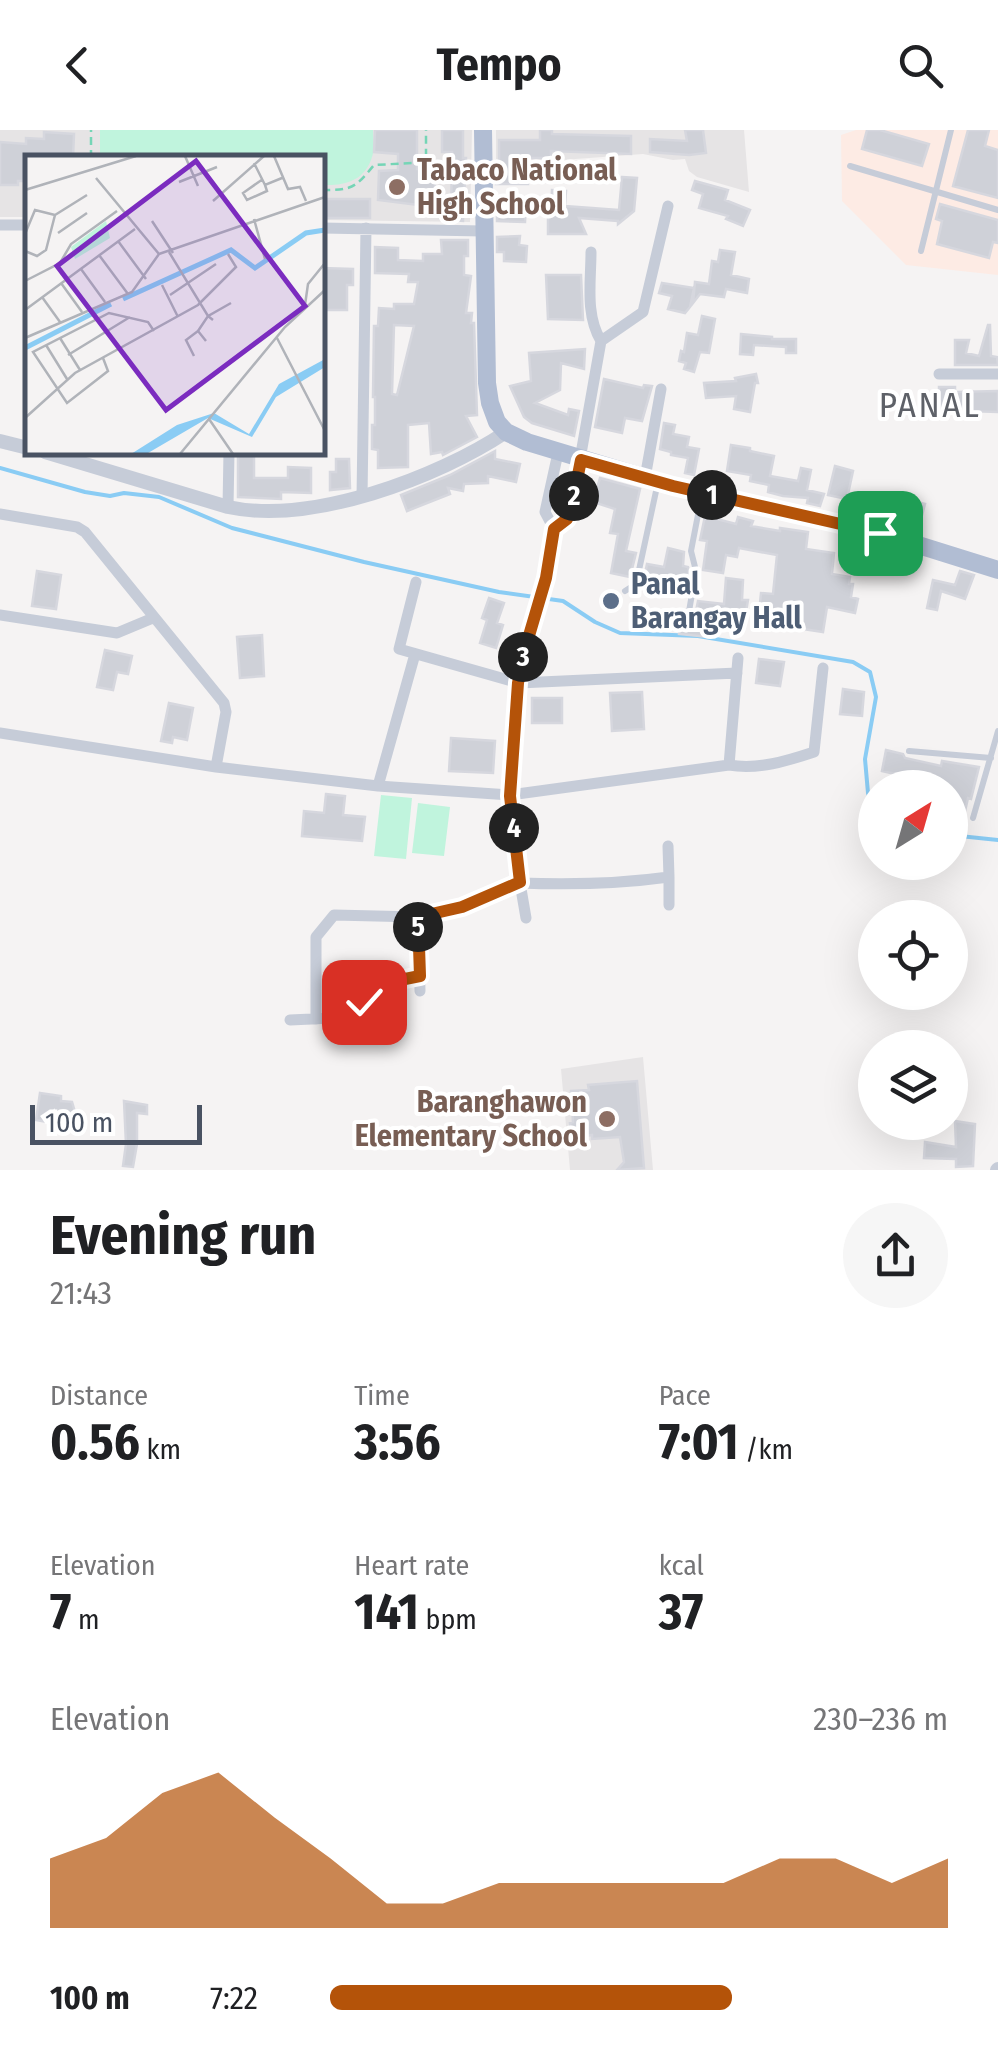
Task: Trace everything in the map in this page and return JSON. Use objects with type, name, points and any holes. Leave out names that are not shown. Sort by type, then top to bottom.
[{"type":"main road","points":[[483,130],[486,383],[493,414],[506,432],[558,453],[652,480],[880,533],[998,570]]},
{"type":"street","points":[[602,341],[644,312],[668,206]]},
{"type":"street","points":[[325,228],[483,231]]},
{"type":"street","points":[[362,496],[366,228]]},
{"type":"street","points":[[554,529],[567,519],[571,510],[602,341],[591,314],[591,252]]},
{"type":"street","points":[[939,374],[998,374]]},
{"type":"street","points":[[652,480],[662,389]]},
{"type":"street","points":[[65,455],[92,459],[228,506],[252,512],[285,511],[362,496],[476,452],[506,432]]},
{"type":"street","points":[[0,440],[25,447]]},
{"type":"street","points":[[526,918],[510,796],[518,683],[546,578],[554,529],[546,512],[558,453]]},
{"type":"street","points":[[228,455],[228,506]]},
{"type":"street","points":[[0,514],[77,527],[85,532],[224,703],[226,712],[216,767]]},
{"type":"street","points":[[416,582],[399,649],[415,654],[518,683],[737,673]]},
{"type":"street","points":[[0,615],[117,633],[153,618]]},
{"type":"street","points":[[378,786],[415,654]]},
{"type":"street","points":[[729,765],[738,658]]},
{"type":"street","points":[[0,733],[216,767],[378,786],[510,796],[729,765],[774,764],[814,752],[823,668]]},
{"type":"street","points":[[668,846],[669,905]]},
{"type":"street","points":[[316,1019],[316,937],[334,915],[418,917],[462,907],[520,882],[596,885],[669,877]]},
{"type":"street","points":[[418,917],[420,991]]},
{"type":"street","points":[[290,1020],[333,1018],[400,980],[420,976]]},
{"type":"lane","points":[[921,251],[951,130]]},
{"type":"lane","points":[[850,166],[998,210]]},
{"type":"lane","points":[[626,591],[636,584],[652,480]]},
{"type":"lane","points":[[688,617],[696,571],[691,551],[702,492]]},
{"type":"lane","points":[[974,818],[998,731]]},
{"type":"lane","points":[[909,751],[990,758]]},
{"type":"path","points":[[91,155],[92,130]]},
{"type":"path","points":[[325,190],[351,189],[374,165],[426,160],[426,130]]},
{"type":"shaded area","name":"Tabaco National High School","points":[[0,130],[472,130],[470,222],[325,220],[325,155],[25,155],[25,217],[0,217]]},
{"type":"shaded area","points":[[496,130],[744,130],[749,192],[697,177],[689,171],[685,159],[643,154],[562,160],[496,159]]},
{"type":"shaded area","points":[[856,130],[998,130],[998,275],[906,265],[842,201],[841,135]]},
{"type":"shaded area","name":"Baranghawon Elementary School","points":[[643,1057],[653,1170],[570,1170],[561,1069]]},
{"type":"green space","points":[[100,130],[373,130],[369,165],[359,177],[339,184],[325,185],[325,155],[100,155]]},
{"type":"green space","points":[[381,795],[412,798],[406,859],[374,856]]},
{"type":"green space","points":[[418,803],[450,807],[444,856],[412,853]]},
{"type":"building","points":[[375,130],[417,130],[417,169],[435,168],[435,207],[378,200],[379,171],[398,170],[398,154],[374,152]]},
{"type":"building","points":[[442,130],[463,130],[463,221],[451,220],[452,152],[442,152]]},
{"type":"building","points":[[540,130],[552,130],[552,134],[631,136],[631,154],[551,151],[551,158],[528,158],[528,184],[496,184],[499,140],[540,140]]},
{"type":"building","points":[[685,130],[703,130],[706,153],[650,152],[650,139],[687,141]]},
{"type":"building","points":[[867,130],[929,144],[922,166],[862,149]]},
{"type":"building","points":[[968,130],[989,130],[985,146],[998,150],[998,198],[953,186]]},
{"type":"building","points":[[44,132],[74,134],[73,155],[25,155],[25,181],[0,185],[0,142],[26,144],[26,138],[44,139]]},
{"type":"building","points":[[622,177],[637,178],[634,211],[618,224],[579,218],[586,234],[548,234],[552,190],[566,191],[565,206],[619,210]]},
{"type":"building","points":[[695,181],[728,190],[725,200],[750,210],[743,226],[726,219],[728,216],[699,208],[703,194],[692,190]]},
{"type":"building","points":[[325,199],[370,199],[370,218],[325,218]]},
{"type":"building","points":[[497,203],[526,204],[525,222],[497,221]]},
{"type":"building","points":[[940,204],[998,220],[998,243],[993,242],[989,258],[937,244],[942,221],[936,219]]},
{"type":"building","points":[[520,236],[519,245],[527,246],[526,262],[504,261],[504,252],[497,252],[497,237]]},
{"type":"building","points":[[441,240],[468,240],[464,275],[471,276],[466,313],[472,313],[474,323],[477,415],[466,416],[477,437],[443,455],[431,454],[429,423],[408,425],[408,467],[378,468],[378,450],[372,449],[374,326],[378,326],[379,308],[414,304],[418,282],[408,282],[409,274],[375,273],[375,247],[398,248],[398,260],[423,261],[423,254],[442,254]],"holes":[[[394,325],[414,326],[397,395],[392,394]]]},
{"type":"building","points":[[720,250],[735,252],[731,275],[749,279],[747,293],[726,289],[724,297],[700,294],[693,303],[695,282],[709,284],[712,261],[718,262]]},
{"type":"building","points":[[325,268],[353,269],[353,285],[347,285],[347,310],[325,310]]},
{"type":"building","points":[[546,275],[581,275],[583,320],[548,319]]},
{"type":"building","points":[[662,283],[694,288],[685,313],[668,309],[672,296],[659,293]]},
{"type":"building","points":[[702,316],[715,319],[709,353],[700,352],[694,372],[684,369],[686,363],[679,361],[687,333],[698,335]]},
{"type":"building","points":[[988,325],[991,356],[997,357],[998,365],[955,365],[955,340],[969,340],[966,353],[979,356]]},
{"type":"building","points":[[741,334],[796,339],[796,353],[786,353],[786,347],[754,345],[753,355],[740,354]]},
{"type":"building","points":[[585,349],[584,369],[561,363],[560,390],[535,403],[568,415],[569,409],[579,411],[574,436],[524,417],[510,386],[531,381],[529,353]]},
{"type":"building","points":[[756,374],[758,383],[750,412],[734,409],[736,396],[706,398],[704,383],[736,381],[735,378]]},
{"type":"building","points":[[604,379],[643,388],[652,386],[642,421],[625,418],[622,433],[595,427]]},
{"type":"building","points":[[939,387],[955,387],[955,392],[998,391],[998,412],[939,410]]},
{"type":"building","points":[[664,423],[675,425],[673,434],[689,437],[687,447],[699,449],[694,475],[685,473],[688,458],[660,449]]},
{"type":"building","points":[[731,445],[774,456],[770,476],[798,481],[801,468],[811,470],[807,490],[824,494],[820,506],[807,503],[808,498],[768,492],[769,485],[750,481],[751,475],[727,471]]},
{"type":"building","points":[[495,451],[495,459],[520,464],[516,482],[488,476],[488,483],[464,484],[463,491],[448,488],[450,494],[407,511],[401,495]]},
{"type":"building","points":[[238,455],[254,455],[254,478],[288,478],[288,467],[311,468],[311,493],[281,492],[281,499],[238,497]]},
{"type":"building","points":[[336,459],[349,459],[350,488],[330,490],[330,472],[336,472]]},
{"type":"building","points":[[835,466],[853,471],[847,499],[828,495]]},
{"type":"building","points":[[600,478],[640,489],[626,551],[636,553],[630,577],[611,573],[618,534],[610,533],[615,509],[593,502]]},
{"type":"building","points":[[893,501],[913,506],[914,501],[925,504],[918,530],[889,522]]},
{"type":"building","points":[[705,516],[736,524],[738,517],[753,521],[751,526],[808,532],[806,549],[834,553],[832,574],[850,577],[851,597],[858,599],[855,613],[827,607],[823,632],[770,624],[772,605],[760,603],[761,593],[773,594],[777,555],[739,548],[737,557],[726,555],[723,573],[703,570],[707,541],[700,540]]},
{"type":"building","points":[[668,548],[684,552],[683,566],[689,571],[687,585],[659,582],[658,591],[642,588],[647,564],[664,567]]},
{"type":"building","points":[[37,571],[61,575],[56,609],[32,606]]},
{"type":"building","points":[[960,571],[974,575],[965,599],[941,591],[937,610],[927,608],[933,580],[955,585]]},
{"type":"building","points":[[726,578],[743,580],[742,600],[748,600],[746,612],[735,611],[733,623],[709,622],[707,637],[679,634],[680,620],[688,624],[694,621],[698,601],[724,604]]},
{"type":"building","points":[[489,598],[504,603],[497,623],[503,625],[496,648],[480,643]]},
{"type":"building","points":[[262,635],[264,676],[240,678],[237,637]]},
{"type":"building","points":[[105,650],[132,656],[128,674],[117,672],[113,690],[97,687]]},
{"type":"building","points":[[759,659],[784,662],[780,686],[756,683]]},
{"type":"building","points":[[843,689],[864,692],[862,716],[840,714]]},
{"type":"building","points":[[642,692],[644,729],[612,731],[610,693]]},
{"type":"building","points":[[532,698],[562,698],[562,723],[532,723]]},
{"type":"building","points":[[169,703],[193,708],[187,740],[173,737],[172,743],[161,741]]},
{"type":"building","points":[[451,738],[495,741],[493,773],[449,771]]},
{"type":"building","points":[[886,750],[941,766],[942,761],[979,767],[971,799],[968,770],[882,770]]},
{"type":"building","points":[[326,794],[345,796],[343,815],[365,817],[362,841],[302,836],[304,811],[324,813]]},
{"type":"building","points":[[637,1081],[644,1168],[617,1170],[624,1162],[620,1137],[572,1138],[571,1091],[589,1090],[588,1085]]},
{"type":"building","points":[[40,1093],[61,1096],[61,1101],[72,1102],[75,1112],[70,1116],[48,1116],[47,1122],[36,1120]]},
{"type":"building","points":[[124,1101],[147,1105],[147,1114],[137,1113],[133,1167],[123,1166]]},
{"type":"building","points":[[968,1123],[975,1124],[973,1166],[956,1167],[956,1159],[924,1158],[925,1142],[956,1147],[956,1140],[968,1140]]},
{"type":"waterway","points":[[0,468],[85,492],[159,497],[232,528],[364,562],[499,592],[563,601],[620,633],[698,636],[853,662],[870,672],[876,697],[866,770]]},
{"type":"waterway","points":[[968,837],[998,840]]},
{"type":"place","name":"Tabaco National High School","points":[[397,187]]},
{"type":"place","name":"Panal Barangay Hall","points":[[611,601]]},
{"type":"place","name":"Baranghawon Elementary School","points":[[607,1119]]},
{"type":"district","name":"PANAL","points":[[930,405]]},
{"type":"route","points":[[364,1002],[400,980],[420,976],[418,917],[462,907],[520,882],[510,796],[518,683],[546,578],[554,529],[567,519],[571,510],[581,460],[673,486],[880,533]]}]
